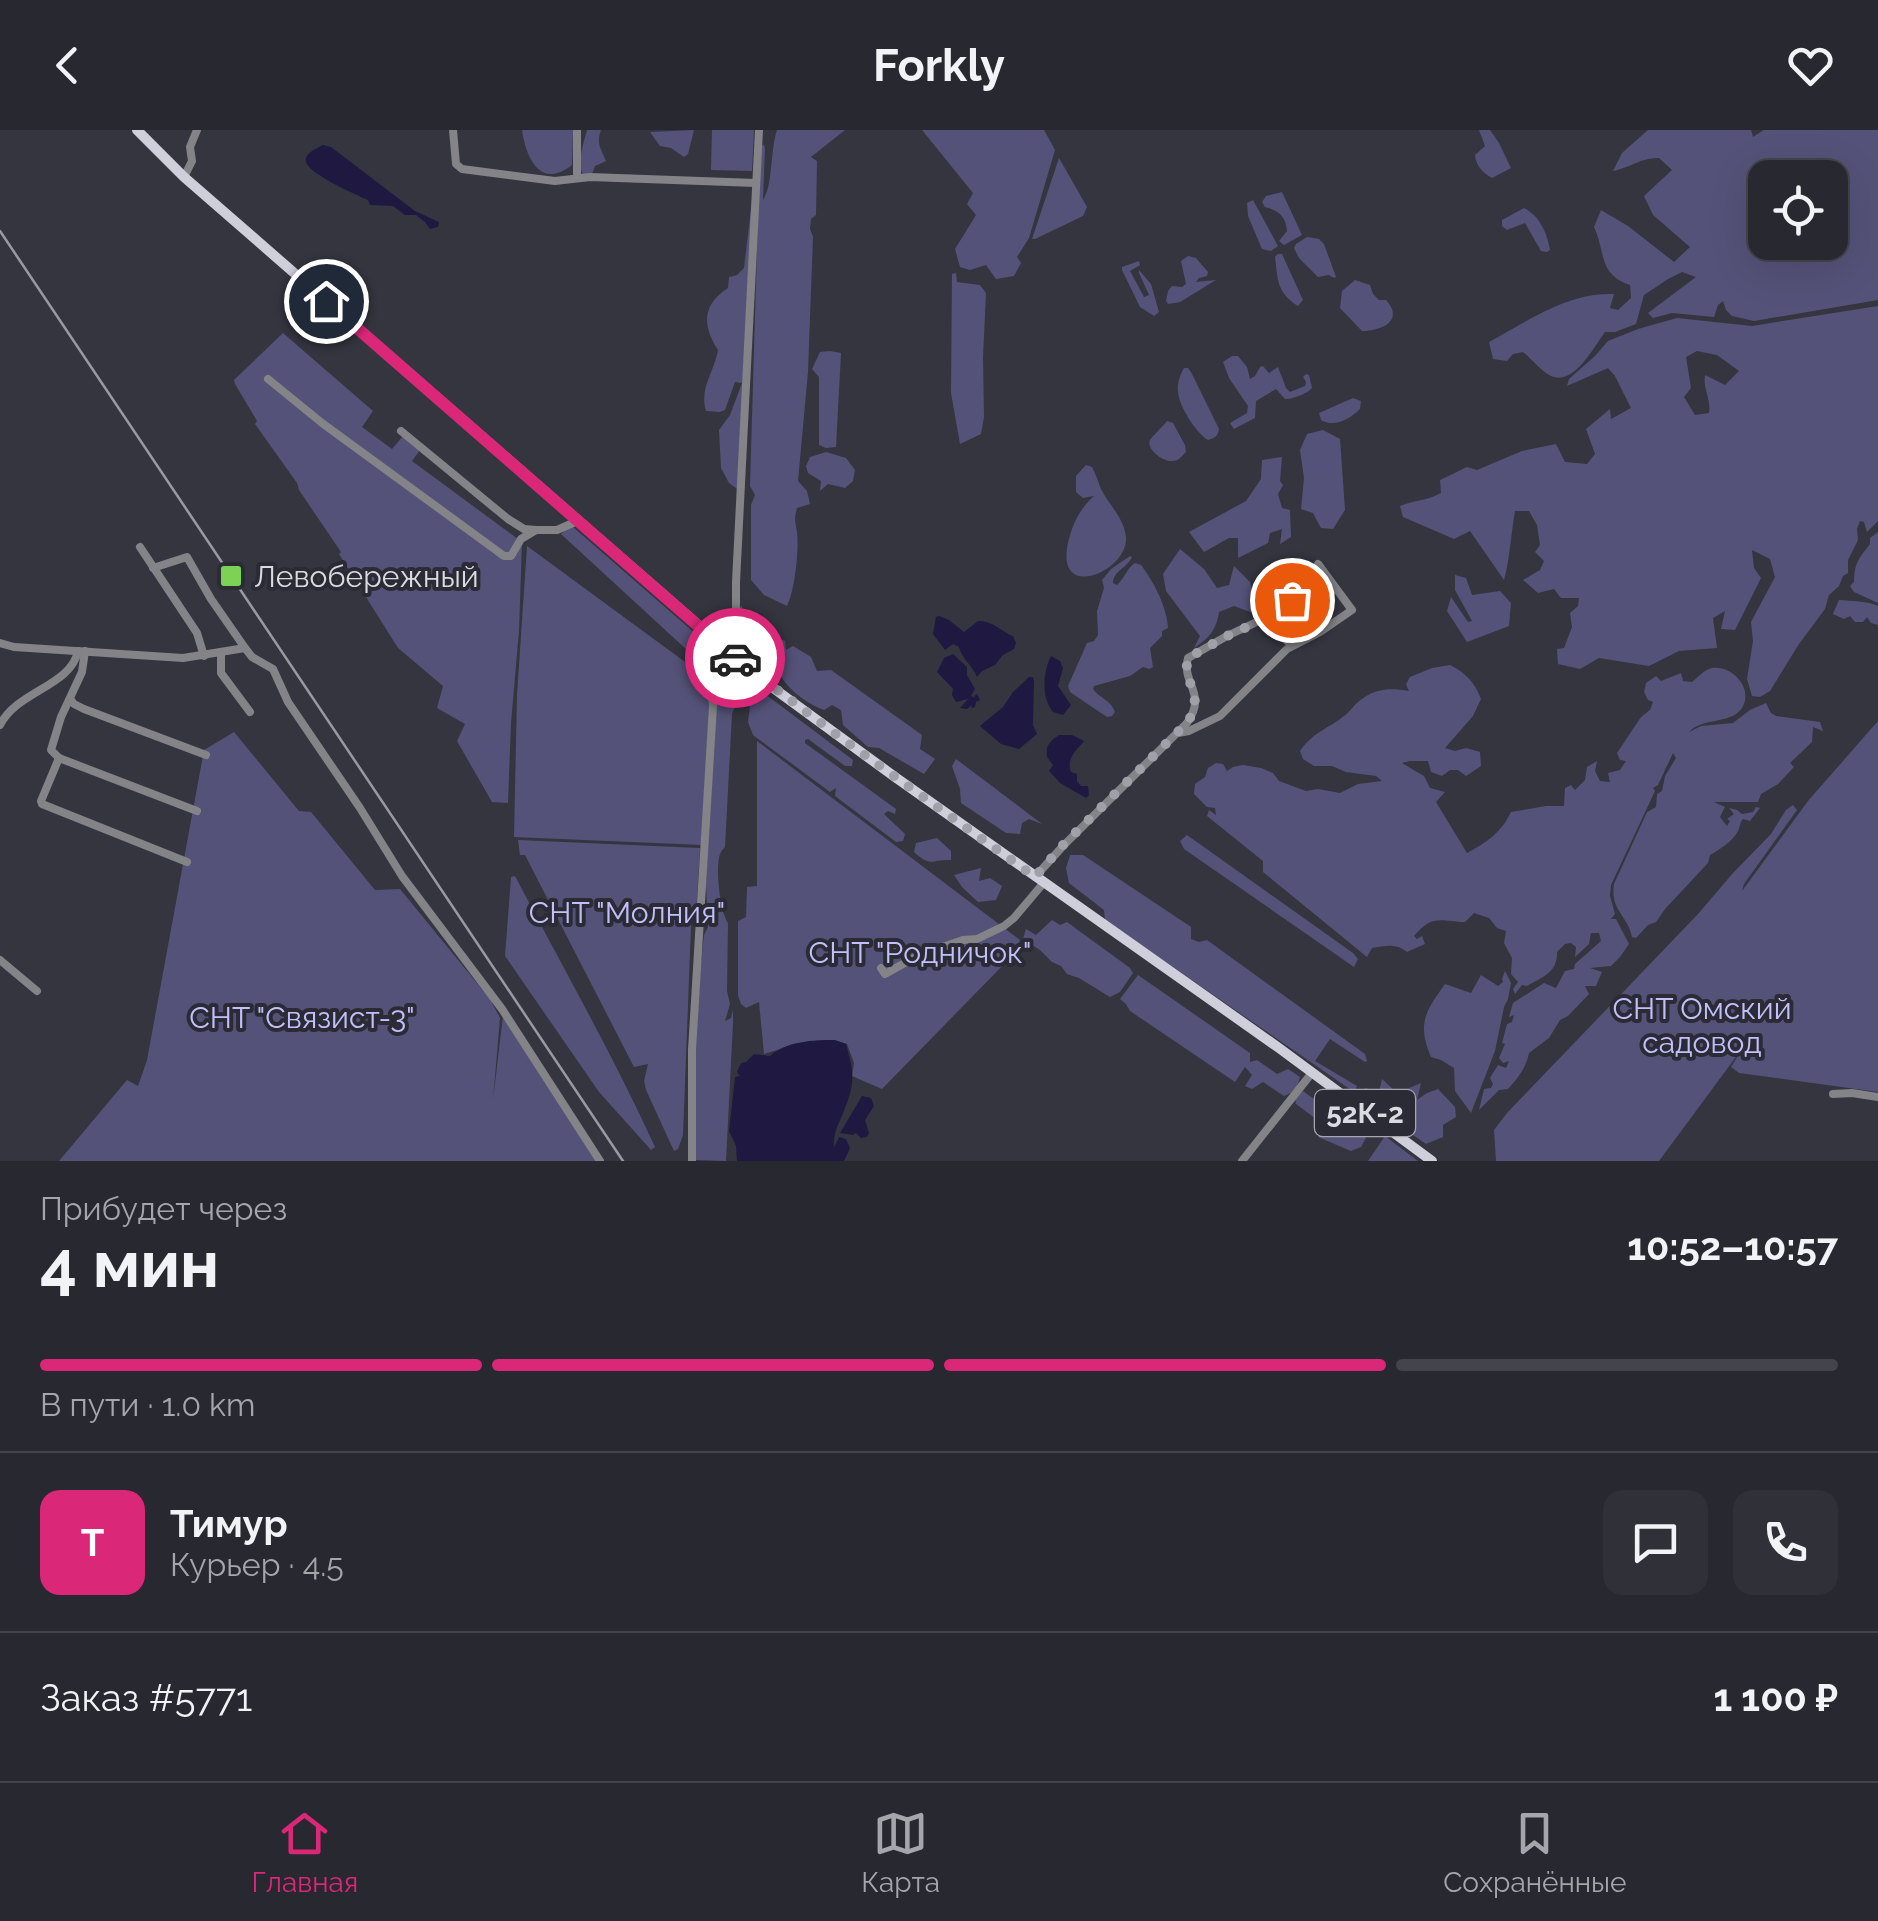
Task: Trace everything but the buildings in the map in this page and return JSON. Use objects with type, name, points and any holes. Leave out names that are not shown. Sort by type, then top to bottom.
[{"type":"main road","name":"52К-2","points":[[134,130],[716,645]]},
{"type":"main road","name":"52К-2","points":[[134,130],[181,181],[716,645],[1038,882],[1432,1161]]},
{"type":"street","points":[[184,177],[192,160],[190,147],[197,130]]},
{"type":"street","points":[[453,130],[456,164],[460,168],[555,181],[688,179],[756,183]]},
{"type":"street","points":[[577,130],[577,178]]},
{"type":"street","points":[[692,1161],[692,1050],[713,706],[705,664],[716,645],[726,644],[736,634],[758,130]]},
{"type":"street","points":[[268,379],[504,556],[511,556],[521,539],[536,530]]},
{"type":"street","points":[[401,430],[524,529],[557,530],[573,523]]},
{"type":"street","points":[[140,547],[197,633],[204,656]]},
{"type":"street","points":[[154,568],[186,556],[245,648],[273,669],[288,702],[402,876],[502,1008],[600,1161]]},
{"type":"street","points":[[881,968],[886,974],[919,955],[977,939],[1014,918],[1062,846],[1193,714],[1193,688],[1185,665],[1188,658],[1288,605],[1318,564],[1352,610],[1292,646],[1225,712],[1178,733]]},
{"type":"street","points":[[1262,620],[1292,646]]},
{"type":"street","points":[[0,643],[142,656],[204,656],[245,648]]},
{"type":"street","points":[[81,651],[82,672],[51,750],[59,758],[196,811]]},
{"type":"street","points":[[2,720],[18,703],[73,666],[81,651]]},
{"type":"street","points":[[222,652],[221,673],[250,712]]},
{"type":"street","points":[[70,698],[84,709],[206,755]]},
{"type":"street","points":[[59,758],[42,804],[187,862]]},
{"type":"street","points":[[0,960],[37,991]]},
{"type":"street","points":[[1242,1161],[1311,1074]]},
{"type":"street","points":[[1834,1094],[1878,1097]]},
{"type":"green space","points":[[522,130],[573,130],[572,165],[561,172],[543,172],[531,160]]},
{"type":"green space","points":[[587,130],[601,130],[599,143],[606,161],[595,166],[592,174],[583,176],[582,147]]},
{"type":"green space","points":[[694,130],[684,157],[660,146],[650,132]]},
{"type":"green space","points":[[712,130],[754,130],[752,171],[711,170]]},
{"type":"green space","points":[[777,130],[845,130],[811,157],[817,161],[816,215],[811,219],[810,229],[813,237],[808,372],[798,481],[807,491],[810,504],[796,512],[797,559],[787,606],[764,595],[751,580],[760,146],[765,148],[763,200]]},
{"type":"green space","points":[[922,130],[1044,130],[1055,150],[1029,238],[1017,257],[1021,263],[1014,276],[996,279],[986,265],[970,270],[960,267],[955,249],[976,215],[967,204],[973,193]]},
{"type":"green space","points":[[1479,130],[1490,130],[1511,168],[1492,178],[1480,169],[1476,159],[1475,155],[1485,146]]},
{"type":"green space","points":[[1648,130],[1751,130],[1753,137],[1764,130],[1878,130],[1878,300],[1754,321],[1732,316],[1723,301],[1714,317],[1672,313],[1653,318],[1648,313],[1696,277],[1682,272],[1644,295],[1636,324],[1605,332],[1584,362],[1570,374],[1554,377],[1523,352],[1513,354],[1507,361],[1493,359],[1489,342],[1549,309],[1581,298],[1614,294],[1610,308],[1618,310],[1631,298],[1630,285],[1613,275],[1605,262],[1594,227],[1601,210],[1674,262],[1690,247],[1653,215],[1644,196],[1672,170],[1659,158],[1613,171],[1622,153]]},
{"type":"green space","points":[[1059,158],[1087,207],[1083,216],[1032,239]]},
{"type":"green space","points":[[1282,192],[1302,235],[1284,245],[1279,241],[1287,231],[1285,221],[1262,202],[1266,196]]},
{"type":"green space","points":[[1253,200],[1278,246],[1271,251],[1262,249],[1248,216],[1247,203]]},
{"type":"green space","points":[[752,201],[740,491],[729,483],[721,468],[719,430],[730,415],[742,383],[735,382],[725,410],[706,411],[706,388],[718,350],[709,332],[707,316],[713,301],[728,288],[729,277],[744,268]]},
{"type":"green space","points":[[1524,208],[1542,226],[1550,250],[1547,252],[1541,251],[1525,223],[1507,230],[1502,226],[1502,220]]},
{"type":"green space","points":[[1307,237],[1324,244],[1336,277],[1318,277],[1299,258],[1294,248]]},
{"type":"green space","points":[[1282,254],[1303,300],[1298,306],[1279,284],[1275,257]]},
{"type":"green space","points":[[1188,256],[1196,258],[1208,272],[1196,282],[1216,280],[1180,302],[1168,304],[1172,286],[1186,284],[1181,261]]},
{"type":"green space","points":[[1139,261],[1140,265],[1130,271],[1144,297],[1149,295],[1139,270],[1151,284],[1159,312],[1154,316],[1140,307],[1122,270]]},
{"type":"green space","points":[[956,273],[957,282],[980,285],[986,293],[984,417],[981,434],[960,444],[951,393],[952,274]]},
{"type":"green space","points":[[1355,280],[1370,285],[1379,300],[1386,300],[1393,314],[1388,323],[1362,331],[1340,308],[1342,291]]},
{"type":"green space","points":[[1878,306],[1878,521],[1867,532],[1860,521],[1848,573],[1829,595],[1825,609],[1770,691],[1760,697],[1752,696],[1747,679],[1753,641],[1751,622],[1775,577],[1770,559],[1752,550],[1754,568],[1761,578],[1735,630],[1721,629],[1725,611],[1713,618],[1717,648],[1679,651],[1649,666],[1599,658],[1580,669],[1558,664],[1557,649],[1564,648],[1572,627],[1570,613],[1578,606],[1579,598],[1561,598],[1554,589],[1538,593],[1523,580],[1540,570],[1544,561],[1535,552],[1540,545],[1537,525],[1529,511],[1515,511],[1504,580],[1470,531],[1454,539],[1403,517],[1400,506],[1441,493],[1440,480],[1467,467],[1477,470],[1522,451],[1556,444],[1565,462],[1587,464],[1595,454],[1586,429],[1610,409],[1611,419],[1631,408],[1608,368],[1567,386],[1569,379],[1608,341],[1677,318],[1752,326]],"holes":[[[1697,351],[1717,355],[1739,371],[1725,385],[1705,375],[1709,413],[1695,415],[1684,397],[1691,388],[1686,357]]]},
{"type":"green space","points":[[283,333],[373,411],[362,427],[392,449],[403,436],[420,450],[412,461],[522,542],[508,803],[492,802],[457,741],[465,724],[437,708],[443,686],[398,648],[297,483],[255,424],[257,421],[235,384],[234,380]]},
{"type":"green space","points":[[820,352],[841,353],[836,447],[826,448],[819,445],[819,377],[812,369]]},
{"type":"green space","points":[[1238,356],[1247,367],[1250,379],[1260,367],[1269,373],[1278,367],[1290,392],[1305,386],[1306,374],[1312,388],[1285,399],[1276,389],[1256,401],[1255,418],[1234,429],[1230,423],[1247,413],[1248,406],[1223,362]]},
{"type":"green space","points":[[1184,368],[1191,372],[1219,429],[1208,440],[1198,432],[1181,404],[1178,385]]},
{"type":"green space","points":[[1353,398],[1361,401],[1360,409],[1352,416],[1336,423],[1321,420],[1319,413]]},
{"type":"green space","points":[[1167,421],[1173,423],[1185,445],[1186,452],[1174,461],[1160,457],[1149,444]]},
{"type":"green space","points":[[1323,430],[1340,439],[1345,510],[1333,529],[1321,528],[1313,513],[1301,509],[1304,478],[1300,450],[1307,434]]},
{"type":"green space","points":[[826,452],[846,458],[855,470],[853,481],[845,488],[828,484],[820,491],[821,481],[808,473],[810,457]]},
{"type":"green space","points":[[1282,457],[1283,485],[1278,494],[1282,508],[1290,510],[1291,537],[1280,544],[1282,529],[1270,533],[1268,543],[1238,558],[1238,538],[1229,538],[1204,552],[1189,532],[1246,501],[1261,479],[1262,460]]},
{"type":"green space","points":[[1086,465],[1092,467],[1126,537],[1124,549],[1106,570],[1081,576],[1072,572],[1067,561],[1074,523],[1094,496],[1083,498],[1076,492],[1076,476]]},
{"type":"green space","points":[[570,526],[705,642],[707,649],[700,662],[561,534]]},
{"type":"green space","points":[[1878,532],[1878,603],[1854,592],[1850,586],[1858,561],[1870,538]]},
{"type":"green space","points":[[527,546],[705,679],[710,706],[701,845],[514,837],[517,695]]},
{"type":"green space","points":[[1180,549],[1204,569],[1217,588],[1229,585],[1234,566],[1250,582],[1254,596],[1266,582],[1270,592],[1281,596],[1279,605],[1261,616],[1234,606],[1219,612],[1211,633],[1194,648],[1200,636],[1166,591],[1163,574]]},
{"type":"green space","points":[[1130,556],[1113,583],[1117,585],[1135,563],[1141,565],[1159,595],[1168,628],[1150,648],[1153,667],[1143,667],[1130,676],[1094,686],[1115,712],[1107,717],[1070,692],[1068,686],[1087,643],[1098,635],[1102,580]]},
{"type":"green space","points":[[1455,575],[1466,578],[1472,595],[1500,591],[1511,603],[1509,626],[1467,642],[1447,611],[1451,597],[1468,622],[1472,621],[1455,590]]},
{"type":"green space","points":[[1839,600],[1878,606],[1878,625],[1867,617],[1863,622],[1855,622],[1850,616],[1844,619],[1833,614]]},
{"type":"green space","points":[[742,605],[744,632],[749,623],[753,631],[785,641],[786,650],[793,646],[811,657],[817,671],[831,670],[922,735],[920,749],[935,759],[924,774],[879,748],[868,747],[843,725],[841,710],[832,705],[824,710],[810,704],[791,689],[778,670],[751,653],[739,635],[737,612]]},
{"type":"green space","points":[[1450,665],[1469,679],[1481,699],[1473,716],[1445,748],[1480,752],[1481,766],[1466,776],[1450,770],[1442,776],[1431,772],[1428,761],[1402,763],[1424,776],[1430,788],[1445,792],[1436,802],[1467,853],[1493,836],[1511,812],[1564,806],[1565,788],[1571,785],[1575,790],[1585,780],[1587,767],[1597,761],[1595,771],[1600,781],[1610,782],[1608,773],[1620,770],[1626,761],[1620,760],[1617,753],[1650,710],[1653,702],[1644,692],[1646,683],[1656,676],[1661,681],[1681,673],[1683,681],[1692,682],[1706,670],[1719,668],[1733,674],[1742,684],[1745,697],[1740,711],[1702,724],[1689,732],[1701,726],[1733,723],[1766,703],[1776,716],[1820,722],[1823,731],[1813,727],[1812,742],[1790,763],[1794,767],[1778,784],[1761,794],[1758,802],[1714,802],[1725,807],[1720,817],[1727,826],[1727,819],[1734,814],[1729,808],[1742,814],[1760,808],[1750,821],[1743,819],[1733,838],[1710,855],[1708,863],[1656,922],[1636,938],[1617,907],[1614,884],[1647,812],[1656,807],[1657,794],[1662,791],[1665,776],[1676,758],[1673,753],[1653,788],[1655,791],[1611,885],[1615,914],[1611,919],[1616,919],[1629,944],[1611,966],[1590,968],[1602,972],[1596,986],[1585,986],[1589,994],[1560,1020],[1549,1038],[1529,1053],[1512,1085],[1499,1090],[1479,1110],[1484,1089],[1493,1084],[1490,1078],[1498,1065],[1506,1068],[1509,1061],[1503,1063],[1499,1058],[1507,1024],[1514,1015],[1509,1017],[1513,1003],[1544,983],[1556,988],[1565,971],[1574,969],[1601,941],[1599,933],[1591,933],[1589,944],[1575,957],[1576,947],[1565,944],[1548,973],[1527,986],[1522,985],[1515,994],[1513,989],[1518,982],[1511,974],[1512,958],[1504,943],[1506,931],[1474,913],[1465,922],[1437,920],[1426,924],[1414,936],[1422,936],[1425,944],[1407,952],[1394,946],[1372,948],[1367,957],[1263,872],[1263,861],[1207,816],[1209,810],[1216,815],[1215,808],[1207,807],[1194,794],[1195,784],[1216,763],[1223,764],[1227,771],[1243,765],[1261,768],[1279,781],[1306,791],[1340,793],[1358,784],[1382,781],[1376,776],[1332,766],[1314,766],[1303,759],[1300,751],[1367,695],[1384,690],[1409,691],[1406,684],[1410,677]]},
{"type":"green space","points":[[722,683],[730,684],[736,704],[732,714],[725,847],[718,869],[728,923],[730,1004],[725,1021],[731,1018],[733,1010],[726,1161],[696,1160],[695,1103],[699,992],[708,927],[706,885],[715,698],[716,688]]},
{"type":"green space","points":[[757,688],[853,760],[852,766],[845,766],[805,740],[896,809],[895,814],[884,814],[905,834],[903,841],[896,842],[835,796],[836,788],[830,792],[753,735],[748,722],[752,690]]},
{"type":"green space","name":"СНТ Омский садовод","points":[[1878,721],[1878,1092],[1739,1073],[1731,1067],[1744,1046],[1659,1161],[1496,1161],[1494,1130],[1507,1113],[1698,914],[1793,805],[1797,810],[1742,891],[1808,801]]},
{"type":"green space","name":"СНТ \"Связист-3\"","points":[[234,732],[299,811],[311,812],[375,890],[400,889],[490,999],[500,1018],[493,1100],[503,1016],[597,1161],[59,1161],[127,1080],[138,1086],[147,1060],[204,750]]},
{"type":"green space","name":"СНТ \"Родничок\"","points":[[757,741],[1020,940],[1010,958],[882,1089],[852,1076],[854,1063],[847,1044],[837,1041],[816,1041],[764,1054],[759,1002],[746,1008],[741,1004],[738,921],[746,917],[747,887],[757,886]]},
{"type":"green space","points":[[956,759],[1042,824],[1029,819],[1022,823],[1020,834],[1006,833],[961,803],[952,766]]},
{"type":"green space","points":[[1187,835],[1353,953],[1358,959],[1354,967],[1184,849],[1180,841]]},
{"type":"green space","points":[[937,838],[951,851],[951,860],[928,861],[914,852],[916,843]]},
{"type":"green space","name":"СНТ \"Молния\"","points":[[518,840],[700,848],[696,916],[691,921],[683,1135],[678,1149],[674,1151],[646,1090],[648,1064],[634,1067],[525,855],[520,855]]},
{"type":"green space","points":[[1070,855],[1083,855],[1191,927],[1191,939],[1207,940],[1365,1054],[1365,1062],[1330,1039],[1315,1061],[1357,1086],[1354,1092],[1105,920],[1104,910],[1069,883],[1066,868]]},
{"type":"green space","points":[[981,868],[979,881],[990,878],[1002,886],[996,900],[978,902],[954,875]]},
{"type":"green space","name":"СНТ \"Молния\"","points":[[515,876],[622,1078],[655,1147],[651,1150],[599,1092],[505,956],[511,877]]},
{"type":"green space","points":[[1052,920],[1060,925],[1067,922],[1130,968],[1133,973],[1120,992],[1110,997],[1067,974],[1023,939],[1026,929],[1036,935]]},
{"type":"green space","points":[[1505,971],[1511,983],[1508,999],[1495,1051],[1471,1113],[1455,1091],[1454,1068],[1431,1057],[1424,1036],[1425,1019],[1445,984],[1471,993],[1481,975],[1498,986]]},
{"type":"green space","points":[[1138,975],[1250,1053],[1250,1062],[1257,1060],[1277,1074],[1288,1069],[1300,1077],[1296,1087],[1284,1096],[1263,1082],[1252,1089],[1245,1086],[1252,1075],[1245,1067],[1235,1082],[1130,1011],[1120,999]]},
{"type":"green space","points":[[1382,1079],[1397,1093],[1421,1083],[1417,1100],[1438,1089],[1455,1107],[1456,1117],[1443,1125],[1443,1137],[1426,1144],[1363,1100],[1365,1088],[1379,1092]]},
{"type":"green space","points":[[1303,1091],[1366,1138],[1361,1147],[1351,1151],[1318,1137],[1323,1124],[1296,1104],[1295,1099]]},
{"type":"green space","points":[[1385,1136],[1418,1161],[1368,1161]]},
{"type":"shaded area","points":[[323,145],[331,147],[415,211],[439,222],[438,227],[430,229],[416,215],[405,215],[393,206],[370,205],[368,200],[314,171],[306,158]]},
{"type":"shaded area","points":[[939,616],[964,632],[978,621],[993,624],[1013,636],[1014,649],[977,677],[959,647],[953,644],[945,650],[933,634]]},
{"type":"shaded area","points":[[953,654],[967,667],[975,689],[971,696],[976,698],[977,694],[980,700],[975,707],[960,708],[968,699],[956,702],[953,689],[937,672],[944,658]]},
{"type":"shaded area","points":[[1051,656],[1063,668],[1058,686],[1071,705],[1063,715],[1053,712],[1045,692]]},
{"type":"shaded area","points":[[1029,677],[1034,681],[1033,725],[1037,734],[1019,749],[1001,744],[980,726]]},
{"type":"shaded area","points":[[1059,735],[1072,735],[1084,741],[1073,755],[1070,767],[1081,786],[1088,786],[1086,798],[1060,783],[1049,771],[1053,765],[1047,757],[1048,747]]},
{"type":"shaded area","points":[[835,1040],[846,1044],[852,1076],[851,1091],[834,1141],[834,1147],[839,1137],[846,1139],[850,1148],[844,1161],[737,1161],[729,1131],[735,1077],[740,1076],[737,1072],[741,1063],[754,1054],[770,1056],[792,1044]]},
{"type":"shaded area","points":[[862,1096],[871,1098],[874,1106],[865,1120],[867,1137],[840,1133]]},
{"type":"railway","points":[[0,231],[623,1161]]},
{"type":"way so far","points":[[735,658],[1035,877],[1187,723],[1196,700],[1185,665],[1188,658],[1274,615],[1292,600]]},
{"type":"place","name":"Левобережный","points":[[231,576]]},
{"type":"route","points":[[326,301],[735,658]]}]
